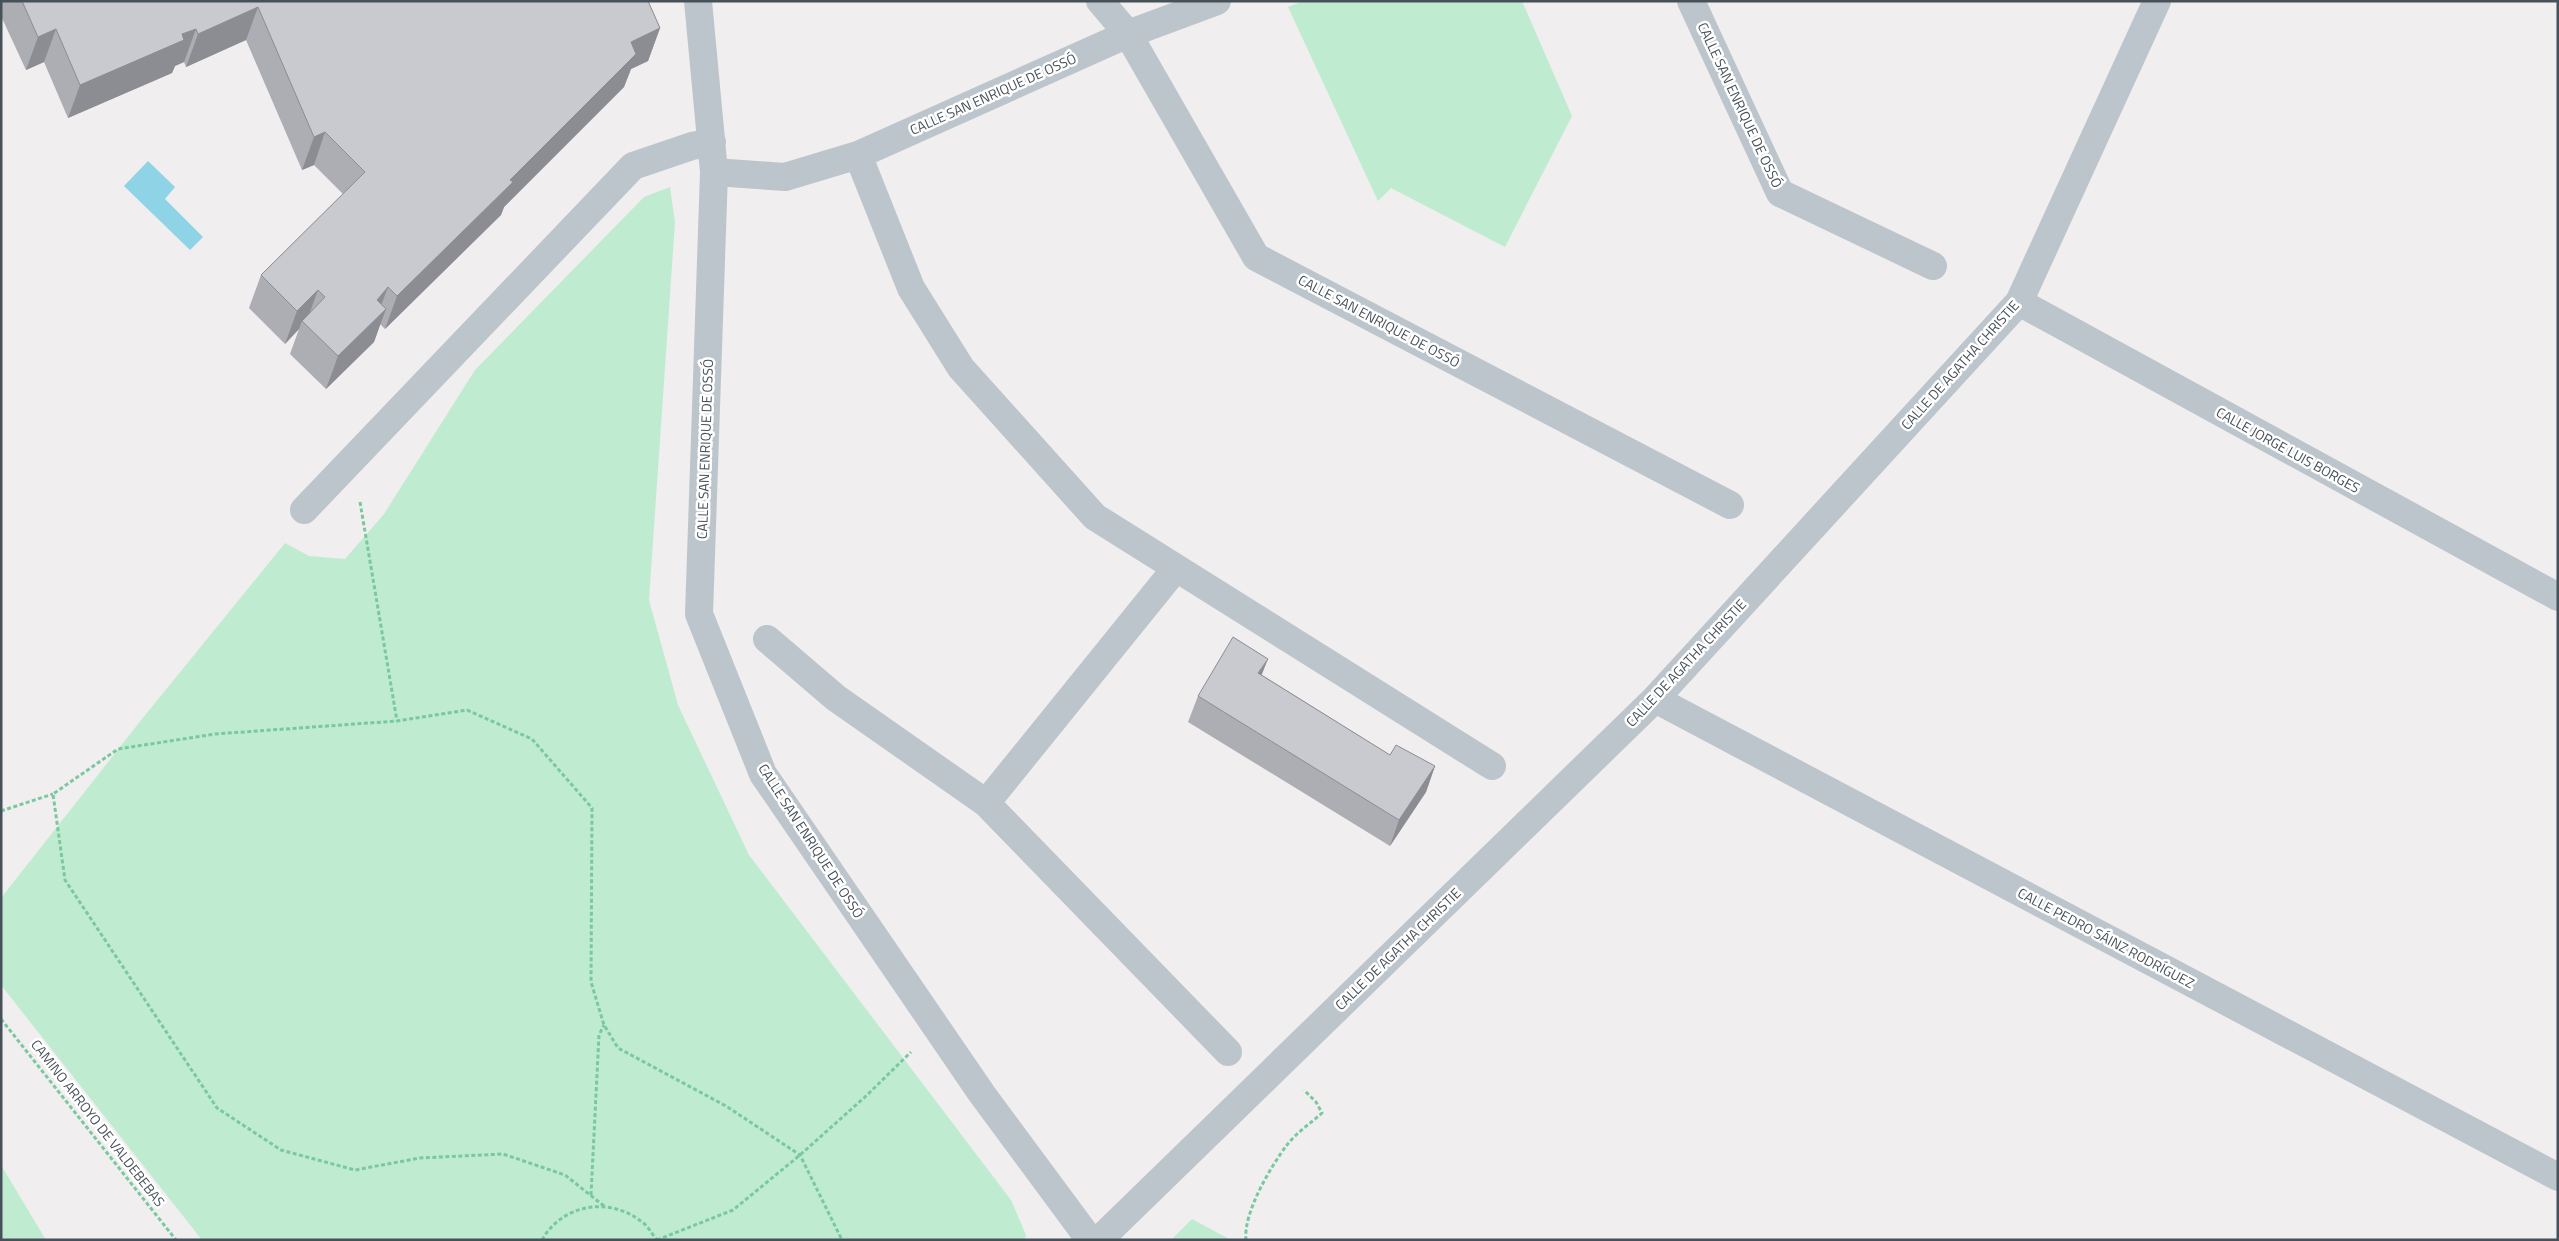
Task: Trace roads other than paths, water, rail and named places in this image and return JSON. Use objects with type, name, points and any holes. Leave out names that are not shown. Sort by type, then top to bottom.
[{"type":"street","name":"CALLE SAN ENRIQUE DE OSSÓ","points":[[698,1],[714,172],[699,614],[763,774],[982,1094],[1090,1240]]},
{"type":"street","name":"CALLE SAN ENRIQUE DE OSSÓ","points":[[1100,1],[1128,34],[1256,257],[1730,505]]},
{"type":"street","name":"CALLE SAN ENRIQUE DE OSSÓ","points":[[714,172],[786,177],[858,155],[1128,34],[1217,1]]},
{"type":"street","name":"CALLE SAN ENRIQUE DE OSSÓ","points":[[1691,1],[1780,193],[1933,266]]},
{"type":"street","name":"CALLE DE AGATHA CHRISTIE","points":[[1099,1240],[1654,699],[2018,302],[2157,1]]},
{"type":"street","points":[[304,510],[633,166],[692,146],[712,142]]},
{"type":"street","points":[[858,155],[911,288],[960,368],[1095,517],[1492,766]]},
{"type":"street","name":"CALLE JORGE LUIS BORGES","points":[[2018,302],[2558,597]]},
{"type":"street","points":[[986,802],[1176,568]]},
{"type":"street","points":[[767,639],[836,698],[986,802],[1228,1052]]},
{"type":"street","name":"CALLE PEDRO SÁINZ RODRÍGUEZ","points":[[1654,699],[2558,1177]]},
{"type":"water","points":[[148,161],[175,187],[165,199],[203,237],[190,250],[124,186]]}]
